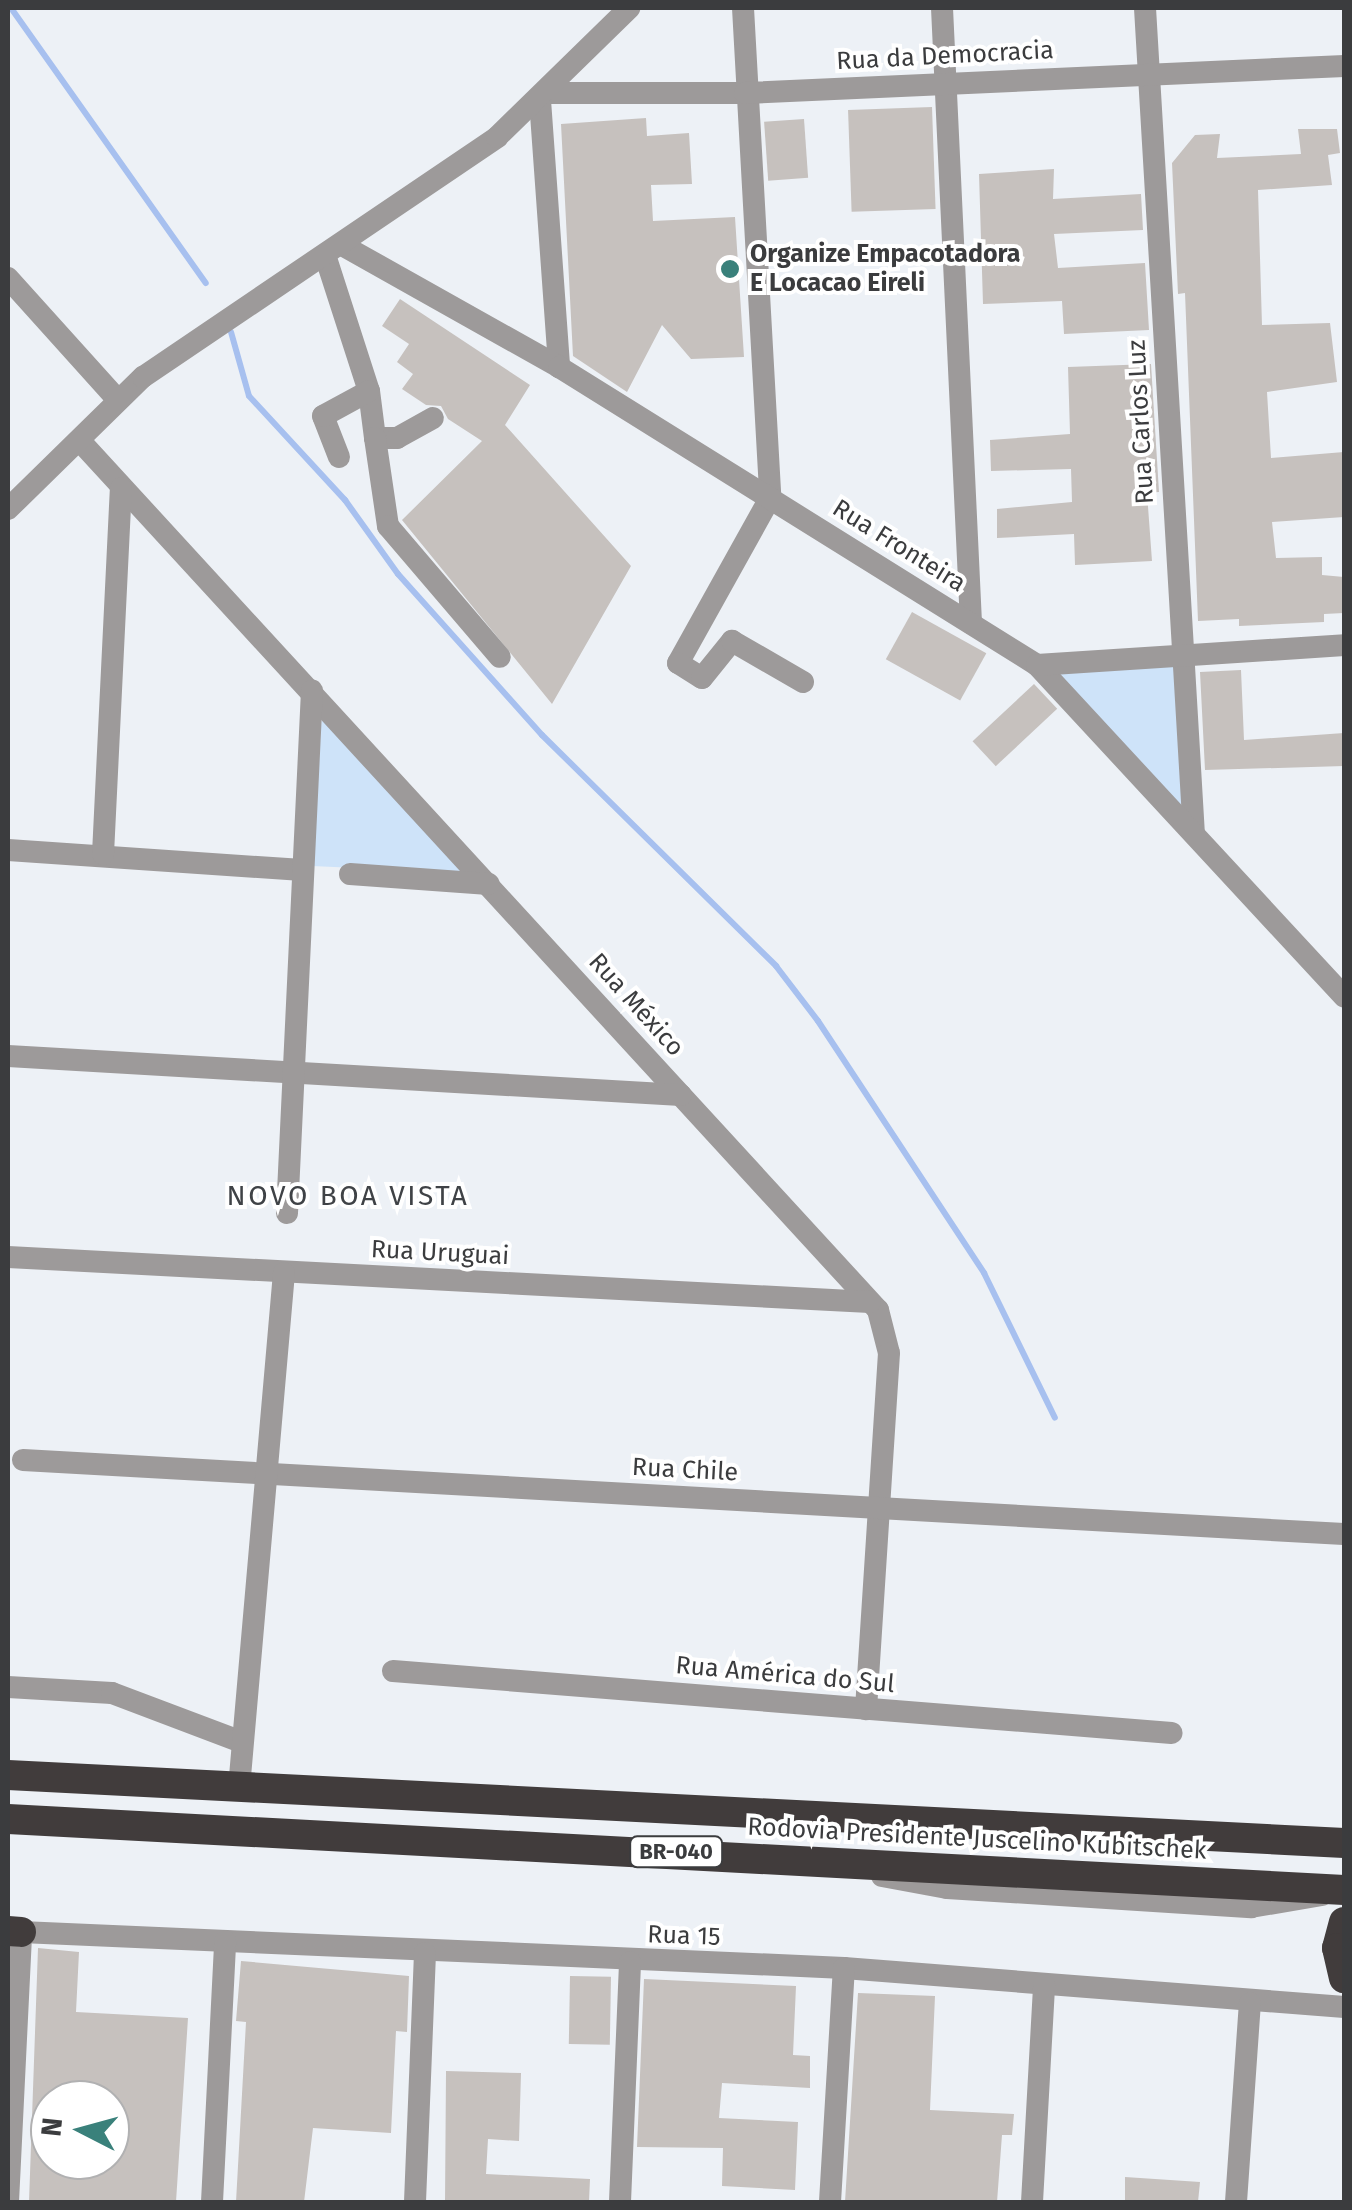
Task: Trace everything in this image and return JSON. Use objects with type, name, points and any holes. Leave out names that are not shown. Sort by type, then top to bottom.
[{"type":"highway","name":"Rodovia Presidente Juscelino Kubitschek","points":[[8,1774],[1344,1844]]},
{"type":"highway","name":"Rodovia Presidente Juscelino Kubitschek","points":[[8,1818],[1343,1890]]},
{"type":"highway","points":[[1344,1922],[1337,1948],[1344,1978]]},
{"type":"street","points":[[8,509],[80,442],[118,400],[222,318],[333,250],[544,96],[629,8]]},
{"type":"street","points":[[742,8],[770,498],[678,663],[702,678],[732,642],[803,682]]},
{"type":"street","points":[[942,8],[971,622]]},
{"type":"street","name":"Rua Carlos Luz","points":[[1146,8],[1194,834]]},
{"type":"street","name":"Rua da Democracia","points":[[544,96],[745,93],[1344,66]]},
{"type":"street","points":[[544,96],[559,367]]},
{"type":"street","points":[[333,250],[369,391],[388,526],[500,657]]},
{"type":"street","name":"Rua Fronteira","points":[[333,250],[559,367],[1037,666],[1344,998]]},
{"type":"street","points":[[8,278],[118,400]]},
{"type":"street","points":[[339,458],[323,416],[369,391]]},
{"type":"street","points":[[375,438],[397,438],[434,418]]},
{"type":"street","name":"Rua México","points":[[80,442],[489,884],[884,1320],[889,1353],[866,1709]]},
{"type":"street","points":[[103,854],[121,488]]},
{"type":"street","points":[[1037,666],[1181,652],[1344,645]]},
{"type":"street","points":[[287,1213],[312,691]]},
{"type":"street","points":[[8,850],[302,870]]},
{"type":"street","points":[[350,874],[489,884]]},
{"type":"street","points":[[8,1056],[680,1095]]},
{"type":"street","name":"Rua Uruguai","points":[[8,1256],[870,1302]]},
{"type":"street","points":[[238,1788],[270,1473],[284,1273]]},
{"type":"street","name":"Rua Chile","points":[[23,1460],[1344,1534]]},
{"type":"street","name":"Rua América do Sul","points":[[392,1671],[1172,1733]]},
{"type":"street","points":[[8,1688],[112,1693],[242,1742]]},
{"type":"street","points":[[8,2202],[14,1931]]},
{"type":"street","name":"Rua 15","points":[[14,1931],[426,1953],[844,1968],[1250,2003],[1344,2007]]},
{"type":"street","points":[[212,2202],[225,1941]]},
{"type":"street","points":[[415,2202],[426,1953]]},
{"type":"street","points":[[620,2202],[630,1962]]},
{"type":"street","points":[[830,2202],[844,1968]]},
{"type":"street","points":[[1032,2202],[1044,1985]]},
{"type":"street","points":[[1236,2202],[1250,2003]]},
{"type":"shaded area","points":[[1181,652],[1194,834],[1037,665]]},
{"type":"shaded area","points":[[322,712],[465,873],[312,866]]},
{"type":"building","points":[[932,107],[936,209],[852,212],[848,110]]},
{"type":"building","points":[[646,118],[647,136],[689,133],[692,184],[651,185],[653,221],[735,217],[744,357],[691,359],[662,325],[627,392],[573,356],[561,124]]},
{"type":"building","points":[[804,119],[808,178],[768,181],[764,122]]},
{"type":"building","points":[[1298,129],[1337,129],[1340,153],[1328,155],[1332,185],[1258,190],[1262,325],[1330,323],[1337,382],[1267,392],[1271,458],[1344,452],[1344,517],[1272,522],[1276,558],[1322,557],[1322,575],[1344,577],[1344,613],[1324,614],[1324,622],[1239,626],[1239,619],[1198,621],[1185,293],[1178,294],[1172,163],[1195,135],[1220,134],[1217,158],[1301,154]]},
{"type":"building","points":[[1054,169],[1053,199],[1141,194],[1143,230],[1054,234],[1058,268],[1145,263],[1149,330],[1064,334],[1062,301],[983,304],[979,174]]},
{"type":"building","points":[[400,299],[530,385],[505,425],[631,566],[552,704],[402,520],[482,441],[448,419],[441,406],[426,405],[402,389],[413,374],[397,362],[409,344],[382,326]]},
{"type":"building","points":[[1151,364],[1159,492],[1147,493],[1152,561],[1075,565],[1074,534],[997,538],[997,509],[1072,502],[1071,469],[991,471],[990,440],[1070,434],[1068,367]]},
{"type":"building","points":[[912,612],[986,653],[960,700],[886,659]]},
{"type":"building","points":[[1241,670],[1244,740],[1344,733],[1344,766],[1205,770],[1200,672]]},
{"type":"building","points":[[1034,684],[1057,709],[996,766],[973,741]]},
{"type":"building","points":[[38,1948],[79,1952],[76,2012],[188,2018],[176,2202],[29,2202],[30,2174],[30,2180],[130,2180],[130,2080],[33,2080]]},
{"type":"building","points":[[241,1961],[409,1976],[407,2032],[396,2031],[391,2133],[313,2128],[304,2202],[236,2202],[246,2022],[236,2021]]},
{"type":"building","points":[[570,1976],[611,1977],[610,2045],[569,2044]]},
{"type":"building","points":[[644,1979],[796,1986],[793,2055],[810,2056],[810,2088],[722,2083],[719,2118],[798,2122],[795,2190],[722,2186],[723,2148],[637,2147]]},
{"type":"building","points":[[858,1993],[935,1996],[930,2110],[1014,2114],[1012,2135],[1002,2135],[997,2202],[845,2202]]},
{"type":"building","points":[[446,2071],[521,2073],[519,2141],[488,2139],[486,2174],[590,2179],[589,2202],[445,2202]]},
{"type":"building","points":[[1125,2177],[1200,2182],[1198,2202],[1125,2202]]},
{"type":"waterway","points":[[11,8],[206,283]]},
{"type":"waterway","points":[[231,332],[249,396],[345,500],[398,574],[542,735],[776,966],[818,1021],[984,1273],[1055,1418]]},
{"type":"place","name":"Organize Empacotadora E Locacao Eireli","points":[[730,269]]},
{"type":"district","name":"NOVO BOA VISTA","points":[[348,1196]]}]
